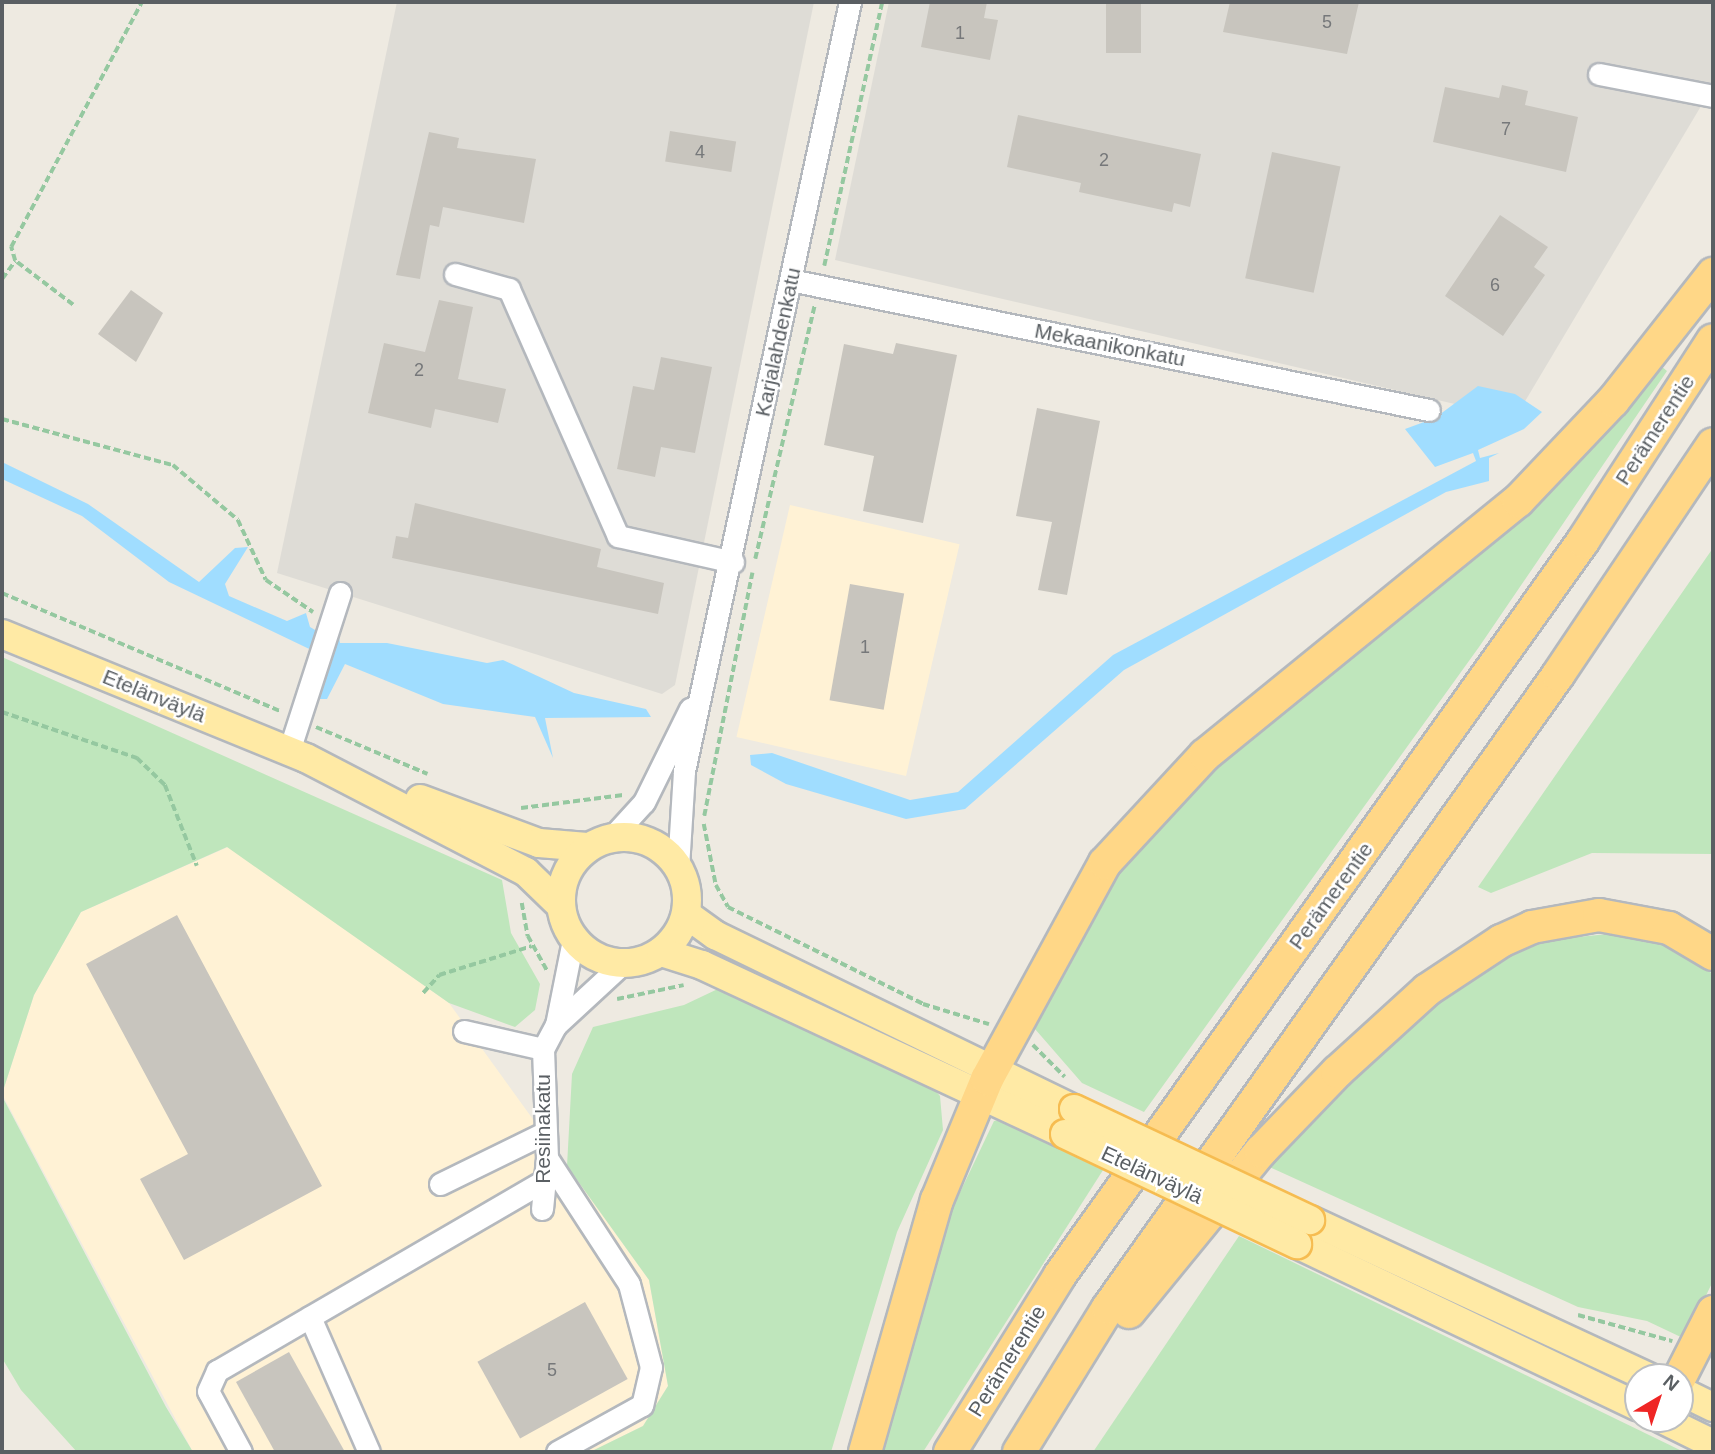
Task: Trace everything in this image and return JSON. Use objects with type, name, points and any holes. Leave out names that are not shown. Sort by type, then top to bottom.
[{"type":"highway","points":[[865,1452],[937,1200],[987,1081],[1064,928],[1140,821],[1205,755],[1518,501],[1613,401],[1713,274]]},
{"type":"highway","name":"Perämerentie","points":[[950,1452],[1060,1275],[1583,541],[1713,340]]},
{"type":"highway","points":[[1019,1452],[1108,1308],[1558,675],[1713,444]]},
{"type":"highway","points":[[1034,1452],[1124,1318],[1261,1151],[1427,990],[1501,941],[1566,919],[1638,918],[1713,954]]},
{"type":"highway","points":[[1687,1363],[1713,1312]]},
{"type":"main road","name":"Etelänväylä","points":[[2,634],[298,755],[539,843],[600,842]]},
{"type":"main road","name":"Etelänväylä","points":[[298,755],[526,872],[559,904]]},
{"type":"main road","points":[[638,838],[660,848],[678,867],[686,914],[662,952],[621,965],[594,958],[573,940],[559,904],[566,872],[600,842],[638,838]]},
{"type":"main road","name":"Etelänväylä","points":[[686,914],[715,935],[987,1081]]},
{"type":"main road","name":"Etelänväylä","points":[[662,952],[702,965],[987,1081],[1070,1109],[1624,1400]]},
{"type":"main road","name":"Etelänväylä","points":[[1303,1232],[1624,1367]]},
{"type":"main road","points":[[1694,1398],[1713,1407]]},
{"type":"main road","points":[[1691,1433],[1713,1444]]},
{"type":"street","name":"Karjalahdenkatu","points":[[678,867],[684,771],[733,562],[850,2]]},
{"type":"street","points":[[1599,74],[1713,96]]},
{"type":"street","points":[[455,274],[509,289],[618,536],[733,562]]},
{"type":"street","name":"Mekaanikonkatu","points":[[790,280],[1429,410]]},
{"type":"street","points":[[298,755],[340,593]]},
{"type":"street","name":"Karjalahdenkatu","points":[[600,842],[644,802],[703,682]]},
{"type":"street","name":"Resiinakatu","points":[[541,1209],[547,1158],[543,1049],[556,1025],[573,940]]},
{"type":"street","name":"Resiinakatu","points":[[556,1025],[621,965]]},
{"type":"street","name":"Resiinakatu","points":[[464,1031],[543,1049]]},
{"type":"street","points":[[440,1184],[544,1133]]},
{"type":"street","points":[[547,1158],[629,1284],[652,1367],[642,1405],[557,1452]]},
{"type":"street","points":[[241,1452],[208,1391],[217,1371],[545,1180]]},
{"type":"street","points":[[310,1317],[369,1452]]},
{"type":"path","points":[[73,305],[15,261],[11,247],[18,226],[142,2]]},
{"type":"path","points":[[882,2],[820,286],[774,468],[711,770],[703,822],[709,857],[728,907],[923,1004],[995,1026]]},
{"type":"path","points":[[2,279],[15,261]]},
{"type":"path","points":[[2,419],[173,465],[238,520],[266,580],[330,624]]},
{"type":"path","points":[[2,712],[137,758],[165,785],[197,866]]},
{"type":"path","points":[[521,895],[532,946],[551,975]]},
{"type":"path","points":[[423,993],[439,975],[532,946]]},
{"type":"path","points":[[601,999],[640,999],[690,983]]},
{"type":"path","points":[[1027,1040],[1070,1109]]},
{"type":"path","points":[[1574,1314],[1653,1332],[1684,1363]]},
{"type":"shaded area","points":[[397,2],[814,2],[675,685],[662,694],[277,573]]},
{"type":"shaded area","points":[[889,2],[1713,2],[1713,86],[1515,418],[835,260]]},
{"type":"shaded area","points":[[790,505],[960,544],[906,776],[736,737]]},
{"type":"shaded area","points":[[228,847],[449,1003],[649,1280],[668,1386],[643,1426],[590,1452],[193,1452],[2,1094],[34,995],[81,912]]},
{"type":"green space","points":[[1661,366],[1667,371],[1479,647],[1144,1112],[1082,1083],[1035,1029],[1111,884],[1145,838],[1236,747],[1521,517],[1582,459]]},
{"type":"green space","points":[[1713,548],[1713,854],[1592,853],[1491,893],[1478,887]]},
{"type":"green space","points":[[2,657],[502,880],[511,933],[540,984],[535,1010],[515,1027],[449,1003],[227,847],[81,912],[34,995],[2,1094]]},
{"type":"green space","points":[[1617,933],[1669,946],[1713,974],[1713,1281],[1685,1339],[1647,1321],[1578,1307],[1267,1166],[1379,1051],[1449,993],[1504,957],[1550,940]]},
{"type":"green space","points":[[722,987],[928,1082],[940,1096],[943,1130],[897,1232],[831,1452],[590,1452],[643,1426],[668,1386],[649,1280],[567,1166],[572,1074],[593,1027],[684,1005]]},
{"type":"green space","points":[[2,1096],[166,1407],[193,1452],[77,1452],[21,1390],[2,1358]]},
{"type":"green space","points":[[1005,1119],[1105,1167],[923,1452],[882,1452],[900,1364],[944,1226],[994,1121]]},
{"type":"green space","points":[[1239,1236],[1624,1423],[1624,1433],[1645,1433],[1684,1452],[1093,1452]]},
{"type":"water","points":[[1478,386],[1515,394],[1542,412],[1524,429],[1478,450],[1480,458],[1499,453],[1489,458],[1489,481],[1446,492],[1124,670],[965,809],[906,819],[786,784],[751,765],[750,755],[772,753],[910,800],[958,792],[1113,655],[1476,461],[1473,453],[1435,467],[1405,429],[1435,418]]},
{"type":"water","points":[[2,462],[88,504],[199,582],[235,548],[248,547],[225,584],[229,596],[287,621],[306,613],[310,627],[322,634],[338,631],[340,643],[387,643],[487,663],[503,660],[574,693],[646,709],[651,717],[545,718],[553,758],[535,717],[443,704],[345,664],[327,699],[317,699],[326,657],[169,582],[82,516],[2,479]]},
{"type":"building","points":[[930,2],[987,2],[984,18],[998,20],[990,60],[921,47]]},
{"type":"building","points":[[1106,2],[1141,2],[1141,53],[1106,53]]},
{"type":"building","points":[[1230,2],[1359,2],[1347,54],[1223,32]]},
{"type":"building","points":[[1502,85],[1528,91],[1525,105],[1578,117],[1566,172],[1433,142],[1445,87],[1499,98]]},
{"type":"building","points":[[1018,115],[1201,154],[1190,207],[1174,203],[1172,212],[1079,192],[1081,183],[1007,167]]},
{"type":"building","points":[[670,131],[736,141],[731,172],[665,162]]},
{"type":"building","points":[[429,132],[459,138],[457,148],[536,159],[524,223],[443,207],[439,227],[430,225],[420,279],[396,275]]},
{"type":"building","points":[[1272,152],[1340,167],[1314,293],[1245,278]]},
{"type":"building","points":[[1500,215],[1548,247],[1534,267],[1545,275],[1503,336],[1445,296]]},
{"type":"building","points":[[131,290],[163,313],[136,362],[98,334]]},
{"type":"building","points":[[439,300],[473,307],[458,379],[506,389],[498,423],[435,409],[431,428],[368,413],[384,343],[425,352]]},
{"type":"building","points":[[896,343],[957,355],[923,523],[863,511],[874,456],[824,445],[844,344],[893,354]]},
{"type":"building","points":[[661,357],[712,367],[695,453],[661,447],[655,477],[617,469],[633,386],[654,390]]},
{"type":"building","points":[[1037,408],[1100,421],[1067,595],[1038,590],[1052,522],[1016,516]]},
{"type":"building","points":[[415,503],[601,549],[597,567],[664,583],[658,614],[392,558],[396,536],[408,538]]},
{"type":"building","points":[[850,584],[904,594],[884,710],[830,700]]},
{"type":"building","points":[[177,915],[322,1186],[184,1260],[140,1179],[188,1154],[86,964]]},
{"type":"building","points":[[585,1302],[628,1379],[520,1439],[477,1362]]},
{"type":"building","points":[[289,1352],[345,1452],[275,1452],[236,1382]]}]
